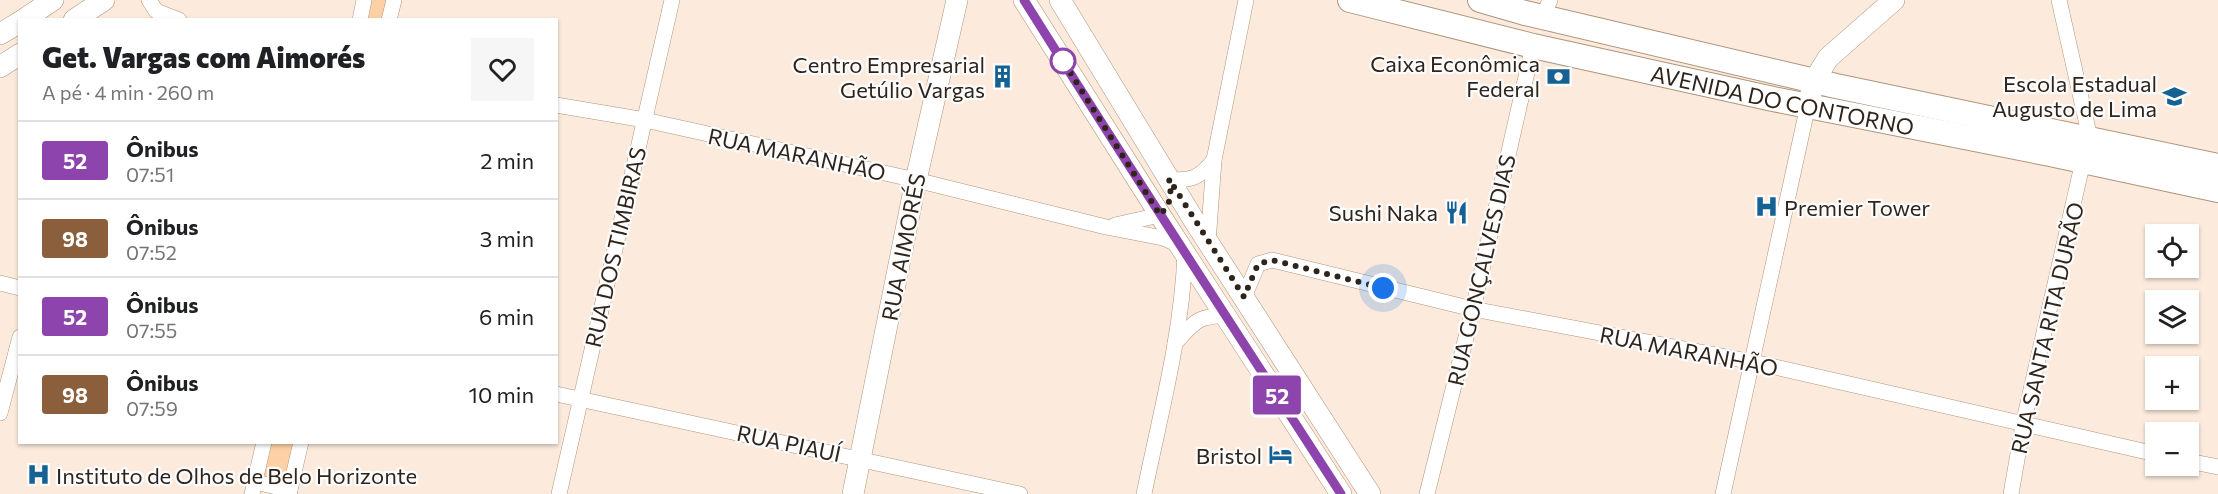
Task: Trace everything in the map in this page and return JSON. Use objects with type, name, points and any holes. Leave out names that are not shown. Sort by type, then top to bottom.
[{"type":"main road","points":[[81,13],[104,0]]},
{"type":"main road","name":"RUA AIMORÉS","points":[[853,494],[916,180],[957,0]]},
{"type":"main road","points":[[1024,0],[1341,494]]},
{"type":"main road","points":[[1060,0],[1208,243],[1370,494]]},
{"type":"main road","name":"AVENIDA DO CONTORNO","points":[[1350,0],[1533,46],[1773,99],[2218,190]]},
{"type":"main road","name":"AVENIDA DO CONTORNO","points":[[1480,0],[1535,7],[1814,81],[2218,165]]},
{"type":"main road","points":[[1808,105],[1814,81],[1828,58],[1894,0]]},
{"type":"main road","points":[[0,34],[18,21]]},
{"type":"main road","points":[[0,67],[18,55]]},
{"type":"main road","points":[[1160,215],[1170,204],[1169,179]]},
{"type":"main road","points":[[1205,283],[1208,243]]},
{"type":"street","points":[[149,0],[156,11],[174,18]]},
{"type":"street","points":[[360,18],[364,0]]},
{"type":"street","points":[[390,18],[394,0]]},
{"type":"street","name":"RUA DOS TIMBIRAS","points":[[559,494],[672,0]]},
{"type":"street","points":[[1208,243],[1214,160],[1246,0]]},
{"type":"street","points":[[2059,0],[2090,138]]},
{"type":"street","name":"RUA GONÇALVES DIAS","points":[[1427,494],[1473,309],[1533,46]]},
{"type":"street","name":"RUA MARANHÃO","points":[[558,105],[645,120],[916,180],[1106,227],[1163,238],[1182,249]]},
{"type":"street","points":[[1724,494],[1808,105]]},
{"type":"street","name":"RUA SANTA RITA DURÃO","points":[[2011,494],[2023,425],[2090,138]]},
{"type":"street","points":[[1169,179],[1181,181],[1193,179],[1203,173],[1214,160]]},
{"type":"street","name":"RUA MARANHÃO","points":[[1106,227],[1160,215]]},
{"type":"street","points":[[1144,494],[1175,343],[1184,282],[1182,249]]},
{"type":"street","name":"RUA MARANHÃO","points":[[1244,297],[1258,264],[1272,260],[1473,309],[1753,362],[2023,425],[2145,451]]},
{"type":"street","points":[[0,283],[18,288]]},
{"type":"street","points":[[1175,343],[1195,322],[1205,316],[1227,315]]},
{"type":"street","points":[[0,414],[18,345]]},
{"type":"street","name":"RUA PIAUÍ","points":[[558,393],[1020,494]]},
{"type":"street","points":[[264,444],[254,488],[290,492],[301,444]]},
{"type":"street","points":[[2199,463],[2218,467]]},
{"type":"shaded area","points":[[368,0],[389,0],[385,18],[364,18]]},
{"type":"shaded area","points":[[269,444],[296,444],[287,485],[261,479]]},
{"type":"bus line","name":"52","points":[[1024,0],[1341,494]]},
{"type":"place","name":"Caixa Econômica Federal","points":[[1558,76]]},
{"type":"place","name":"Centro Empresarial Getúlio Vargas","points":[[1003,77]]},
{"type":"place","name":"Escola Estadual Augusto de Lima","points":[[2175,96]]},
{"type":"place","name":"Premier Tower","points":[[1766,207]]},
{"type":"place","name":"Sushi Naka","points":[[1456,212]]},
{"type":"place","name":"Bristol","points":[[1280,455]]},
{"type":"place","name":"Instituto de Olhos de Belo Horizonte","points":[[38,475]]},
{"type":"route","points":[[1063,61],[1061,58],[1160,215],[1170,204],[1169,179],[1244,297],[1258,264],[1272,260],[1383,288]]}]
